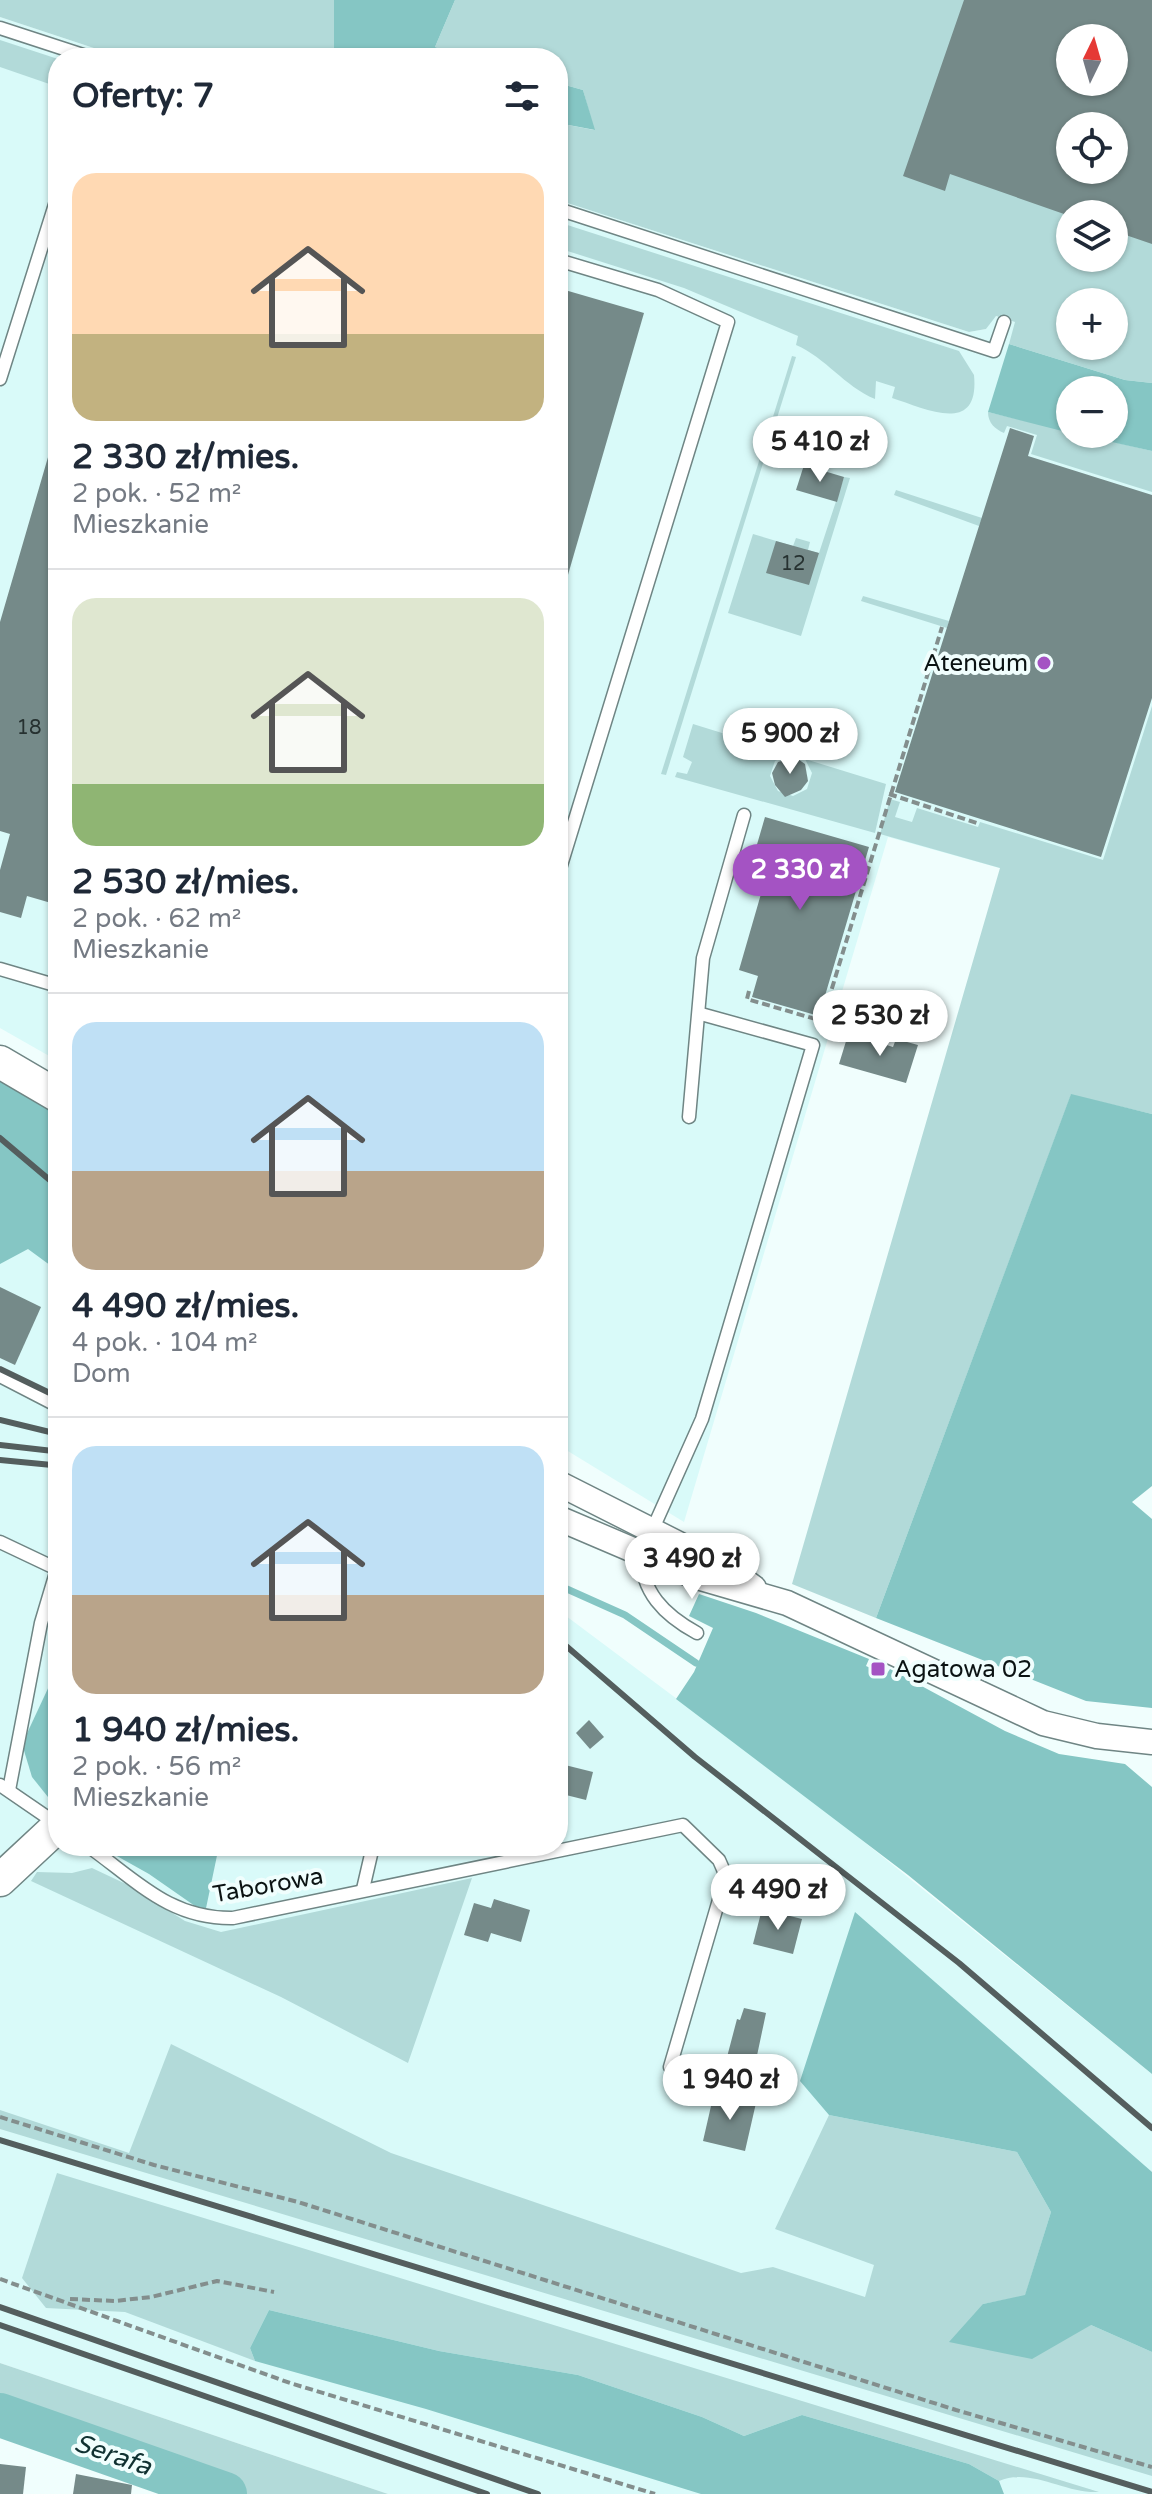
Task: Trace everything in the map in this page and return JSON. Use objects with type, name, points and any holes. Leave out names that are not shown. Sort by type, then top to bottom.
[{"type":"street","points":[[0,1062],[48,1090]]},
{"type":"street","points":[[568,1488],[728,1569],[759,1592]]},
{"type":"street","points":[[568,1522],[694,1576],[759,1592],[890,1648],[1043,1723],[1097,1736],[1152,1742]]},
{"type":"street","points":[[0,1880],[48,1834]]},
{"type":"lane","points":[[0,28],[61,48]]},
{"type":"lane","points":[[568,212],[994,351],[1004,322]]},
{"type":"lane","points":[[0,379],[48,227]]},
{"type":"lane","points":[[568,263],[658,290],[728,322],[568,842]]},
{"type":"lane","points":[[689,1117],[701,1014],[703,958],[744,815]]},
{"type":"lane","points":[[0,969],[48,983]]},
{"type":"lane","points":[[697,1633],[680,1624],[646,1588],[641,1573],[641,1553],[702,1419],[813,1045],[701,1014]]},
{"type":"lane","points":[[0,1376],[48,1401]]},
{"type":"lane","points":[[0,1542],[48,1564]]},
{"type":"lane","points":[[48,1600],[4,1787],[48,1818]]},
{"type":"lane","name":"Taborowa","points":[[568,1848],[683,1825],[719,1860],[726,1876],[670,2067]]},
{"type":"lane","name":"Taborowa","points":[[102,1856],[176,1909],[203,1919],[233,1918],[528,1856]]},
{"type":"lane","points":[[363,1889],[371,1856]]},
{"type":"path","points":[[749,991],[747,999],[822,1021],[942,627]]},
{"type":"path","points":[[889,794],[977,823]]},
{"type":"path","points":[[0,2117],[154,2165],[298,2202],[956,2410],[1152,2467]]},
{"type":"path","points":[[0,2279],[64,2299],[290,2383],[655,2494]]},
{"type":"path","points":[[64,2299],[115,2301],[151,2297],[217,2281],[274,2292]]},
{"type":"shaded area","points":[[0,0],[334,0],[334,48],[94,48],[0,17]]},
{"type":"shaded area","points":[[334,0],[455,0],[435,47],[438,48],[334,48]]},
{"type":"shaded area","points":[[455,0],[1152,0],[1152,383],[1128,380],[1128,376],[1112,376],[1061,360],[1128,360],[1128,288],[1056,288],[1056,359],[1009,344],[1015,322],[996,316],[986,329],[969,332],[568,203],[568,125],[594,130],[583,90],[568,86],[568,48],[435,47]]},
{"type":"shaded area","points":[[0,17],[94,48],[48,48],[48,1055],[0,1028]]},
{"type":"shaded area","points":[[0,40],[48,56],[48,84],[0,67]]},
{"type":"shaded area","points":[[568,86],[583,90],[595,130],[568,125]]},
{"type":"shaded area","points":[[568,203],[969,332],[986,329],[995,316],[1016,322],[989,412],[1056,428],[1056,448],[1128,448],[1128,445],[1152,451],[1152,786],[1118,901],[888,837],[684,1522],[568,1451]]},
{"type":"shaded area","points":[[568,225],[959,351],[974,375],[974,394],[968,406],[959,412],[947,414],[892,398],[895,387],[876,381],[875,399],[796,345],[798,336],[684,288],[568,251]]},
{"type":"shaded area","points":[[1009,344],[1112,376],[1056,376],[1056,429],[988,412]]},
{"type":"shaded area","points":[[792,356],[796,357],[666,775],[661,774]]},
{"type":"shaded area","points":[[1128,380],[1152,383],[1152,451],[1128,446]]},
{"type":"shaded area","points":[[988,412],[1056,428],[1056,448],[1128,448],[1128,445],[1152,451],[1152,492],[1031,454],[1037,435],[1007,426],[1004,433],[989,419]]},
{"type":"shaded area","points":[[844,477],[850,478],[801,636],[728,613],[753,534],[793,546],[796,538],[810,542],[808,550],[819,553]]},
{"type":"shaded area","points":[[896,490],[982,518],[979,526],[894,495]]},
{"type":"shaded area","points":[[863,596],[949,621],[947,628],[861,601]]},
{"type":"shaded area","points":[[1152,706],[1152,1114],[1071,1095],[876,1618],[792,1584],[1000,868],[880,834],[890,799],[900,802],[895,817],[912,822],[917,808],[978,827],[980,822],[1103,860]]},
{"type":"shaded area","points":[[693,724],[790,754],[775,761],[770,776],[778,791],[793,796],[807,789],[812,773],[805,759],[886,784],[875,833],[675,777],[677,772],[687,774],[692,762],[683,757]]},
{"type":"shaded area","points":[[0,1076],[48,1103],[48,1264],[28,1249],[0,1264]]},
{"type":"shaded area","points":[[1071,1094],[1152,1114],[1152,1486],[1132,1502],[1152,1519],[1152,1708],[1086,1701],[876,1618]]},
{"type":"shaded area","points":[[0,1100],[48,1140],[48,1856],[568,1856],[568,1617],[816,1803],[1152,2074],[1152,2494],[388,2494],[0,2363]]},
{"type":"shaded area","points":[[699,1594],[756,1613],[869,1659],[866,1666],[886,1675],[890,1669],[1005,1731],[1059,1754],[1125,1764],[1152,1787],[1152,2074],[908,1875],[676,1699],[694,1672],[713,1628],[689,1616]]},
{"type":"shaded area","points":[[48,1688],[48,1797],[32,1777],[22,1744]]},
{"type":"shaded area","points":[[117,1856],[217,1856],[205,1913]]},
{"type":"shaded area","points":[[92,1868],[128,1885],[185,1921],[221,1932],[472,1878],[408,2063],[281,1997],[31,1881],[37,1872],[72,1873]]},
{"type":"shaded area","points":[[855,1912],[1152,2172],[1152,2352],[1091,2325],[1032,2359],[949,2342],[983,2304],[1025,2295],[1051,2212],[1017,2152],[829,2115],[800,2081]]},
{"type":"shaded area","points":[[171,2044],[391,2153],[741,2273],[773,2267],[865,2297],[874,2265],[775,2229],[829,2115],[1017,2152],[1051,2212],[1025,2296],[983,2304],[1091,2325],[1152,2352],[1152,2476],[0,2129],[0,2110],[129,2153]]},
{"type":"shaded area","points":[[57,2173],[1099,2492],[1086,2492],[1023,2477],[999,2481],[969,2464],[802,2415],[744,2436],[702,2417],[578,2375],[439,2351],[269,2310],[250,2348],[255,2361],[125,2312],[46,2308],[22,2278]]},
{"type":"shaded area","points":[[269,2310],[439,2351],[578,2375],[702,2417],[744,2436],[802,2415],[969,2464],[999,2481],[1004,2494],[701,2494],[426,2409],[255,2361],[250,2348]]},
{"type":"shaded area","points":[[0,2363],[388,2494],[208,2494],[0,2426]]},
{"type":"building","points":[[964,0],[1152,0],[1152,244],[1128,236],[1128,200],[1056,200],[1056,211],[950,174],[945,191],[903,176]]},
{"type":"building","points":[[568,291],[644,313],[568,575]]},
{"type":"building","name":"Ateneum","points":[[1010,428],[1034,436],[1028,456],[1152,495],[1152,698],[1101,857],[895,792]]},
{"type":"building","points":[[48,457],[48,902],[27,896],[21,918],[0,912],[0,870],[10,834],[0,831],[0,622]]},
{"type":"building","points":[[804,465],[844,477],[837,502],[796,490]]},
{"type":"building","points":[[776,541],[819,553],[809,585],[766,573]]},
{"type":"building","points":[[795,757],[805,764],[808,781],[801,790],[785,797],[775,785],[772,773],[778,762]]},
{"type":"building","points":[[765,817],[869,847],[819,1016],[752,997],[758,976],[739,970],[763,887],[746,882]]},
{"type":"building","points":[[861,1037],[893,1047],[896,1039],[918,1045],[906,1083],[839,1064],[847,1038],[859,1041]]},
{"type":"building","points":[[0,1287],[41,1307],[15,1365],[0,1358]]},
{"type":"building","points":[[589,1720],[604,1737],[590,1749],[576,1733]]},
{"type":"building","points":[[568,1766],[593,1772],[586,1800],[568,1796]]},
{"type":"building","points":[[494,1899],[530,1910],[521,1942],[491,1933],[488,1942],[464,1935],[474,1903],[491,1908]]},
{"type":"building","points":[[762,1909],[802,1919],[793,1954],[753,1944]]},
{"type":"building","points":[[744,2008],[766,2013],[755,2065],[727,2057],[737,2019],[740,2020]]},
{"type":"building","points":[[714,2093],[756,2103],[745,2151],[703,2141]]},
{"type":"building","points":[[0,2464],[26,2467],[23,2494],[0,2494]]},
{"type":"building","points":[[76,2474],[132,2485],[131,2494],[73,2494]]},
{"type":"waterway","points":[[568,1589],[625,1615],[696,1663]]},
{"type":"waterway","name":"Serafa","points":[[0,2415],[225,2494]]},
{"type":"railway","points":[[0,1138],[48,1179]]},
{"type":"railway","points":[[0,1369],[48,1392]]},
{"type":"railway","points":[[0,1420],[48,1432]]},
{"type":"railway","points":[[0,1445],[48,1450]]},
{"type":"railway","points":[[0,1460],[48,1465]]},
{"type":"railway","points":[[568,1648],[695,1757],[959,1963],[1152,2128]]},
{"type":"railway","points":[[0,2140],[1152,2492]]},
{"type":"railway","points":[[0,2307],[538,2494]]},
{"type":"railway","points":[[0,2325],[487,2494]]},
{"type":"place","name":"Ateneum","points":[[1044,663]]},
{"type":"place","name":"Agatowa 02","points":[[878,1669]]}]
